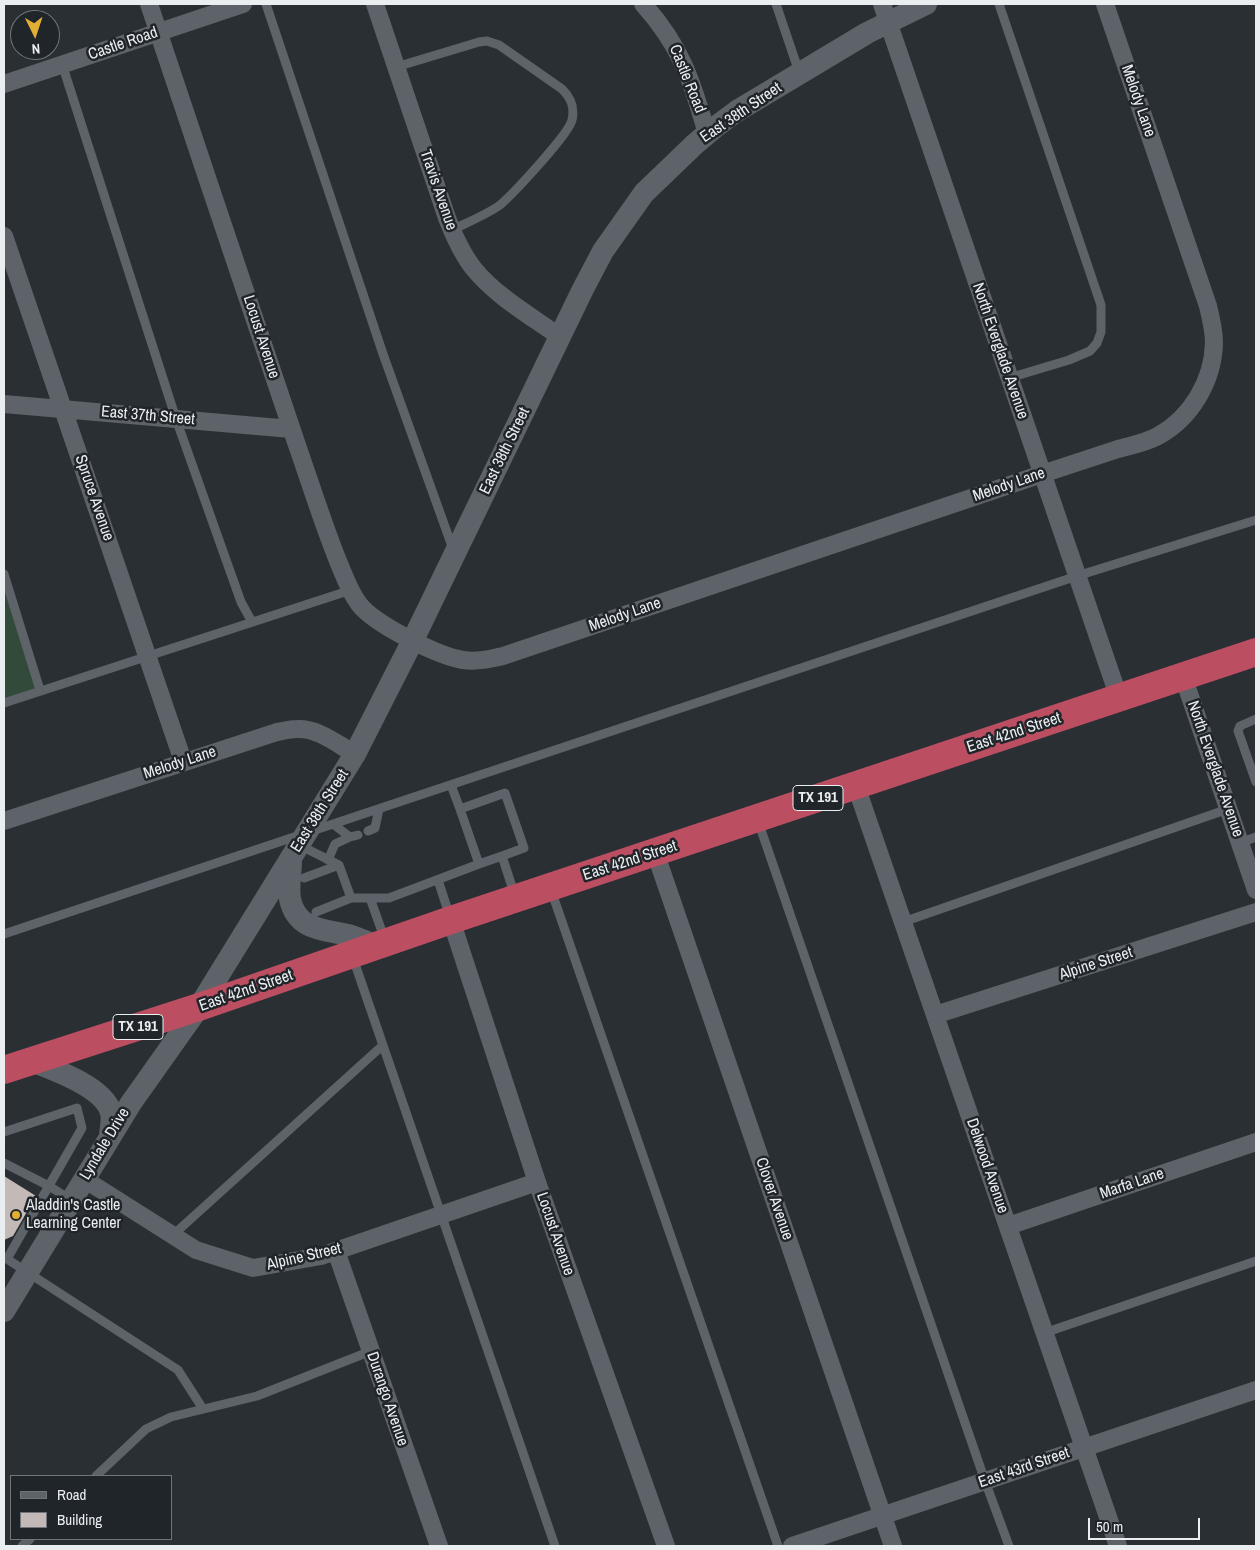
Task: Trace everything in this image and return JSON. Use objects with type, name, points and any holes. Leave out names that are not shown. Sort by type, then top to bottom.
[{"type":"highway","name":"East 42nd Street","points":[[4,1070],[199,1007],[451,920],[1183,676],[1253,656]]},
{"type":"street","name":"Locust Avenue","points":[[149,4],[292,429],[333,548],[350,590],[367,613],[383,625],[413,640]]},
{"type":"street","name":"Castle Road","points":[[4,84],[243,4]]},
{"type":"street","name":"Travis Avenue","points":[[375,4],[447,218],[458,245],[474,269],[494,290],[560,337]]},
{"type":"street","name":"Castle Road","points":[[643,4],[660,22],[685,64],[708,134]]},
{"type":"street","name":"East 38th Street","points":[[199,1007],[354,754],[413,640],[603,250],[644,193],[708,134],[737,111],[867,33],[885,13],[926,4]]},
{"type":"street","name":"Melody Lane","points":[[413,640],[454,658],[465,660],[484,660],[503,656],[1042,474],[1140,444],[1174,426],[1187,413],[1207,380],[1212,362],[1213,324],[1105,4]]},
{"type":"street","name":"North Everglade Avenue","points":[[885,13],[1119,698]]},
{"type":"street","name":"Spruce Avenue","points":[[4,236],[184,761]]},
{"type":"street","name":"East 37th Street","points":[[4,404],[292,429]]},
{"type":"street","name":"North Everglade Avenue","points":[[1183,676],[1228,809],[1248,840],[1256,890]]},
{"type":"street","name":"Melody Lane","points":[[4,821],[184,761],[277,732],[296,728],[322,735],[354,754]]},
{"type":"street","name":"Delwood Avenue","points":[[856,786],[1118,1546]]},
{"type":"street","points":[[298,845],[290,898],[296,915],[305,924],[317,929],[352,936],[381,945]]},
{"type":"street","name":"Clover Avenue","points":[[656,852],[893,1546]]},
{"type":"street","name":"Alpine Street","points":[[935,1016],[1256,912]]},
{"type":"street","name":"Locust Avenue","points":[[451,920],[537,1182],[666,1546]]},
{"type":"street","name":"Lyndale Drive","points":[[4,1311],[131,1103],[199,1007]]},
{"type":"street","points":[[30,1061],[83,1084],[101,1096],[111,1113],[110,1137]]},
{"type":"street","name":"Marfa Lane","points":[[1008,1226],[1256,1142]]},
{"type":"street","name":"Alpine Street","points":[[84,1179],[196,1250],[253,1268],[321,1256],[537,1182]]},
{"type":"street","name":"Durango Avenue","points":[[336,1251],[439,1546]]},
{"type":"street","name":"East 43rd Street","points":[[792,1546],[1256,1390]]},
{"type":"lane","points":[[266,4],[382,354],[455,554]]},
{"type":"lane","points":[[776,4],[799,74]]},
{"type":"lane","points":[[999,4],[1101,305],[1102,318],[1102,332],[1097,343],[1090,351],[1070,360],[1009,378]]},
{"type":"lane","points":[[396,67],[479,42],[493,43],[508,50],[562,89],[572,103],[574,110],[571,126],[517,188],[499,206],[452,230]]},
{"type":"lane","points":[[62,64],[176,419],[241,602],[252,622]]},
{"type":"lane","points":[[4,934],[298,845],[333,824],[1077,576],[1256,520]]},
{"type":"lane","points":[[4,574],[40,690]]},
{"type":"lane","points":[[4,703],[350,590]]},
{"type":"lane","points":[[1256,719],[1240,726],[1238,731],[1256,782]]},
{"type":"lane","points":[[451,785],[479,864]]},
{"type":"lane","points":[[316,912],[351,898],[389,898],[524,848],[505,793],[460,809]]},
{"type":"lane","points":[[328,860],[335,844],[375,828],[379,809]]},
{"type":"lane","points":[[903,922],[1228,809]]},
{"type":"lane","points":[[757,818],[1009,1546]]},
{"type":"lane","points":[[333,824],[359,834]]},
{"type":"lane","points":[[298,845],[338,865],[351,898]]},
{"type":"lane","points":[[502,856],[516,899]]},
{"type":"lane","points":[[304,878],[338,865]]},
{"type":"lane","points":[[438,880],[451,920]]},
{"type":"lane","points":[[550,887],[778,1546]]},
{"type":"lane","points":[[370,898],[381,945]]},
{"type":"lane","points":[[352,955],[554,1546]]},
{"type":"lane","points":[[174,1235],[382,1046]]},
{"type":"lane","points":[[4,1132],[77,1108],[82,1128],[6,1257],[178,1370],[203,1409]]},
{"type":"lane","points":[[4,1163],[72,1200]]},
{"type":"lane","points":[[1044,1333],[1256,1260]]},
{"type":"lane","points":[[97,1475],[146,1429],[171,1417],[257,1396],[371,1352]]},
{"type":"green space","points":[[4,568],[44,692],[4,705]]},
{"type":"building","name":"Aladdin's Castle Learning Center","points":[[4,1176],[36,1196],[13,1236],[4,1240]]},
{"type":"place","name":"Aladdin's Castle Learning Center","points":[[16,1215]]}]
